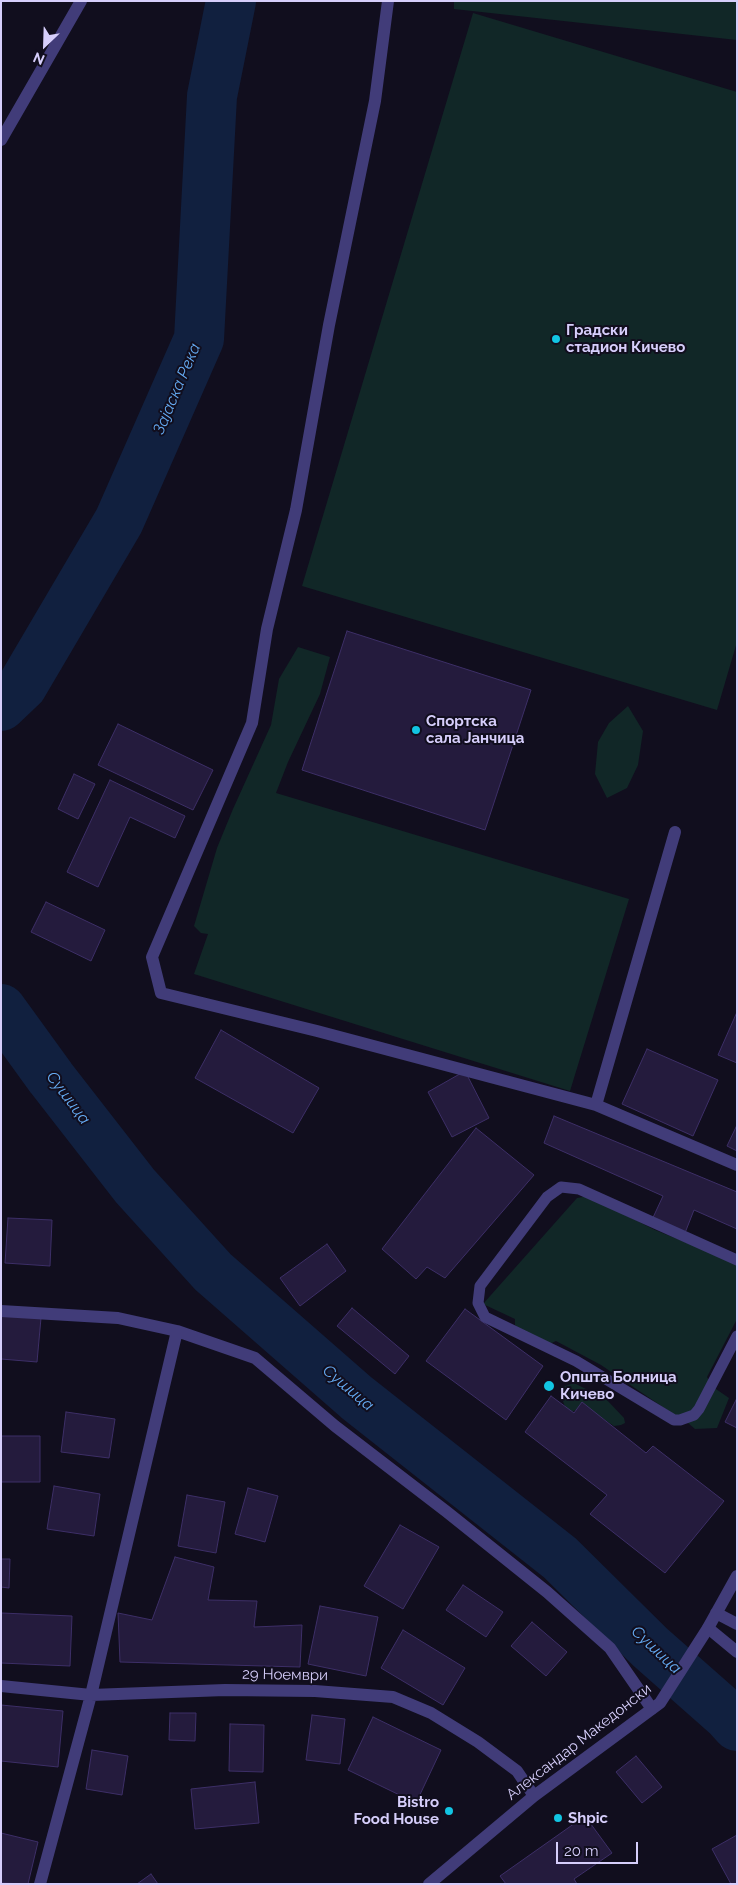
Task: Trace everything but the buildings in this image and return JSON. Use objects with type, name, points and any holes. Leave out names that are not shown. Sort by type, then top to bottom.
[{"type":"street","points":[[1,140],[81,1]]},
{"type":"street","points":[[388,1],[376,101],[329,325],[296,510],[267,629],[252,723],[152,957],[161,993],[596,1105],[737,1165]]},
{"type":"street","points":[[596,1105],[675,832]]},
{"type":"street","points":[[1,1311],[118,1318],[176,1331],[255,1358],[335,1426],[447,1512],[546,1592],[610,1648],[656,1706]]},
{"type":"street","points":[[40,1884],[91,1695],[176,1331]]},
{"type":"street","name":"Александар Македонски","points":[[429,1884],[534,1796],[656,1706],[701,1640],[737,1576]]},
{"type":"street","points":[[716,1613],[737,1624]]},
{"type":"street","points":[[708,1628],[737,1652]]},
{"type":"street","name":"29 Ноември","points":[[1,1686],[91,1695],[225,1690],[315,1690],[393,1697],[431,1714],[478,1742],[517,1771],[534,1796]]},
{"type":"lane","points":[[737,1260],[579,1189],[561,1187],[547,1197],[480,1286],[478,1303],[485,1317],[576,1360],[674,1420],[694,1415],[699,1409],[737,1336]]},
{"type":"green space","points":[[454,1],[737,1],[737,40],[454,9]]},
{"type":"green space","name":"Градски стадион Кичево","points":[[473,13],[737,92],[737,642],[717,710],[302,586]]},
{"type":"green space","points":[[298,647],[330,657],[320,694],[288,762],[276,793],[629,899],[570,1091],[194,974],[208,934],[201,933],[194,926],[217,848],[271,725],[279,679]]},
{"type":"green space","points":[[628,706],[643,731],[638,765],[627,788],[607,798],[595,774],[598,742],[609,723]]},
{"type":"green space","points":[[588,1196],[655,1230],[737,1263],[737,1319],[707,1377],[713,1387],[729,1398],[717,1428],[695,1429],[681,1417],[679,1418],[601,1365],[556,1341],[545,1346],[526,1336],[515,1325],[515,1319],[483,1304],[577,1198]]},
{"type":"green space","points":[[574,1383],[606,1399],[624,1418],[625,1423],[614,1426],[584,1406],[572,1412],[566,1409],[559,1391],[562,1387]]},
{"type":"waterway","name":"Зајаска Река","points":[[1,706],[22,686],[119,521],[199,339],[212,96],[231,1]]},
{"type":"waterway","name":"Сушица","points":[[1,1009],[51,1078],[135,1186],[213,1272],[357,1398],[560,1558],[650,1647],[737,1726]]},
{"type":"place","name":"Градски стадион Кичево","points":[[556,339]]},
{"type":"place","name":"Спортска сала Јанчица","points":[[416,730]]},
{"type":"place","name":"Општа Болница Кичево","points":[[549,1386]]},
{"type":"place","name":"Bistro Food House","points":[[449,1811]]},
{"type":"place","name":"Shpic","points":[[558,1818]]}]
